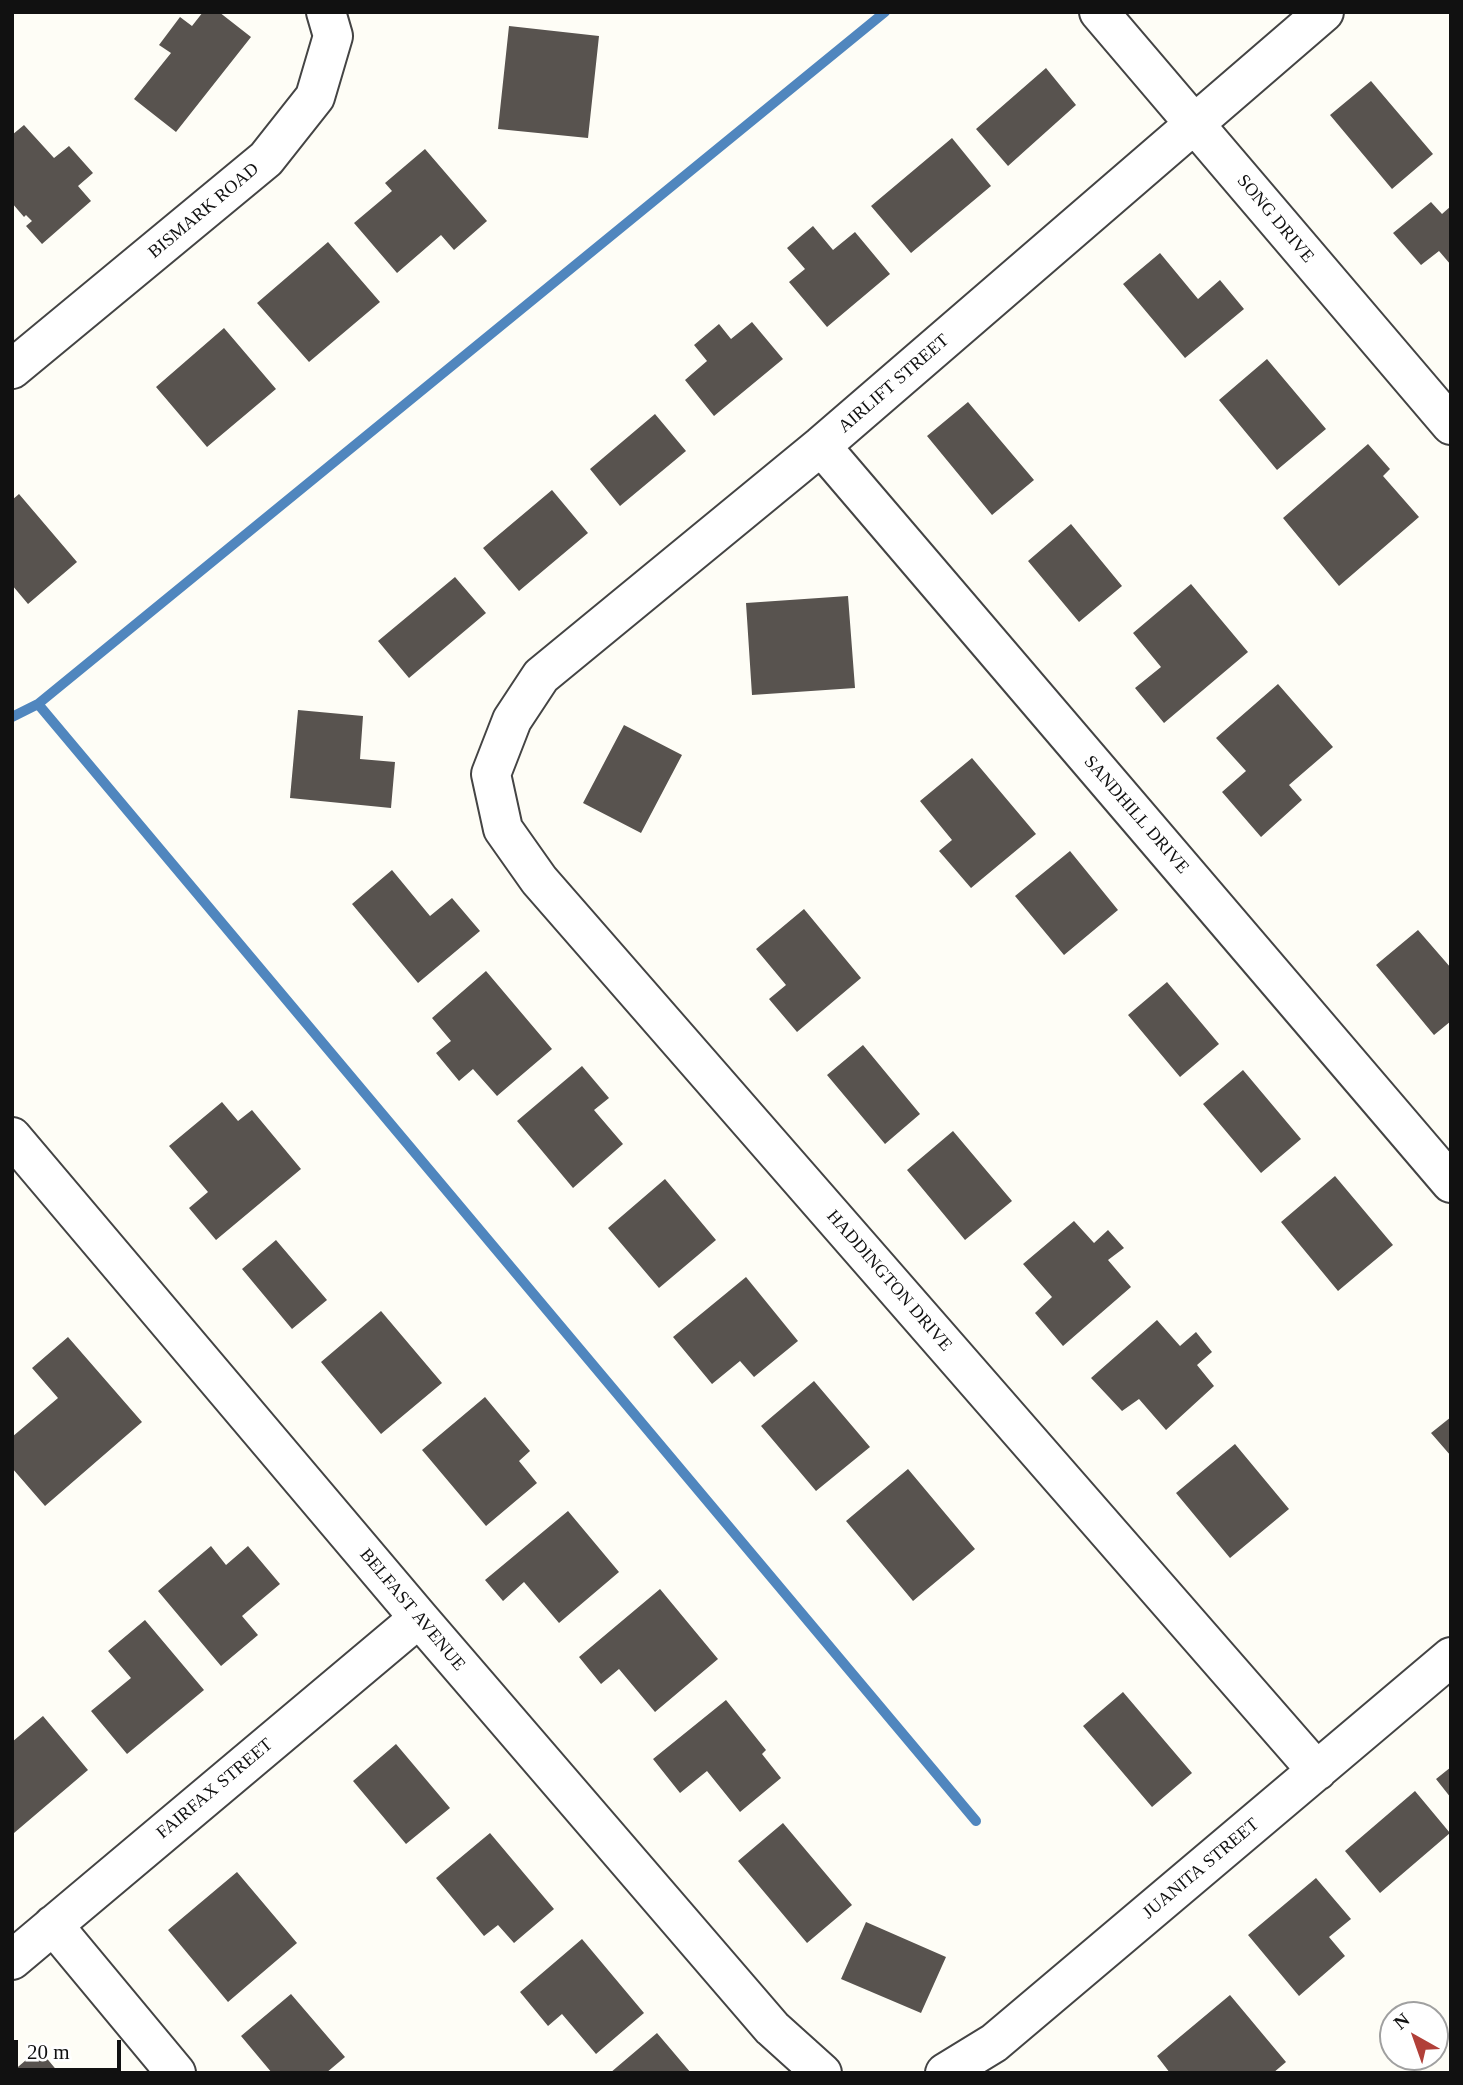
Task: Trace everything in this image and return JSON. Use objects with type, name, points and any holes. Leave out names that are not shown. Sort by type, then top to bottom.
[{"type":"street","name":"BISMARK ROAD","points":[[14,365],[266,159],[315,97],[333,36],[326,12]]},
{"type":"street","name":"SONG DRIVE","points":[[1099,12],[1451,425]]},
{"type":"street","name":"AIRLIFT STREET","points":[[491,774],[512,720],[541,676],[821,446],[1324,12]]},
{"type":"street","name":"SANDHILL DRIVE","points":[[821,446],[1451,1183]]},
{"type":"street","name":"HADDINGTON DRIVE","points":[[491,774],[503,829],[539,880],[1317,1771]]},
{"type":"street","name":"BELFAST AVENUE","points":[[18,1155],[772,2028],[822,2073]]},
{"type":"street","name":"FAIRFAX STREET","points":[[12,1960],[419,1618]]},
{"type":"street","name":"JUANITA STREET","points":[[945,2073],[994,2043],[1451,1657]]},
{"type":"street","points":[[52,1925],[176,2073]]},
{"type":"building","points":[[203,12],[219,12],[251,37],[176,132],[134,99],[171,53],[159,45],[180,17],[192,26]]},
{"type":"building","points":[[509,26],[599,36],[588,138],[498,129]]},
{"type":"building","points":[[1046,68],[1076,105],[1008,166],[976,129]]},
{"type":"building","points":[[1371,81],[1433,154],[1392,189],[1330,115]]},
{"type":"building","points":[[24,125],[54,158],[69,146],[93,173],[78,186],[91,201],[42,244],[26,226],[32,221],[26,215],[24,217],[12,203],[12,135]]},
{"type":"building","points":[[952,138],[991,186],[911,253],[871,206]]},
{"type":"building","points":[[425,149],[487,221],[454,250],[441,235],[397,273],[354,223],[392,191],[385,183]]},
{"type":"building","points":[[1431,202],[1442,214],[1451,206],[1451,265],[1439,251],[1421,265],[1393,233]]},
{"type":"building","points":[[813,226],[833,250],[855,232],[890,274],[827,327],[789,282],[805,269],[787,248]]},
{"type":"building","points":[[328,242],[380,302],[309,362],[257,303]]},
{"type":"building","points":[[1160,253],[1198,299],[1220,280],[1244,309],[1185,358],[1123,284]]},
{"type":"building","points":[[752,322],[783,359],[714,416],[685,380],[707,361],[694,345],[719,324],[731,339]]},
{"type":"building","points":[[224,328],[276,389],[207,447],[156,387]]},
{"type":"building","points":[[1267,359],[1326,429],[1277,470],[1219,400]]},
{"type":"building","points":[[968,402],[1034,480],[992,515],[927,436]]},
{"type":"building","points":[[655,414],[686,451],[620,506],[590,469]]},
{"type":"building","points":[[1368,444],[1390,469],[1383,476],[1419,517],[1339,586],[1283,518]]},
{"type":"building","points":[[552,490],[588,533],[519,591],[483,548]]},
{"type":"building","points":[[19,494],[77,562],[28,604],[12,585],[12,500]]},
{"type":"building","points":[[1071,524],[1122,586],[1079,622],[1028,561]]},
{"type":"building","points":[[455,577],[486,613],[409,678],[378,641]]},
{"type":"building","points":[[1191,584],[1248,652],[1164,723],[1135,688],[1161,667],[1133,633]]},
{"type":"building","points":[[848,596],[855,688],[752,695],[746,603]]},
{"type":"building","points":[[1278,684],[1333,747],[1289,785],[1302,800],[1261,837],[1222,792],[1246,771],[1216,738]]},
{"type":"building","points":[[298,710],[363,716],[360,759],[395,762],[391,808],[290,798]]},
{"type":"building","points":[[624,725],[682,755],[641,833],[583,803]]},
{"type":"building","points":[[972,758],[1036,834],[971,888],[939,851],[952,840],[920,801]]},
{"type":"building","points":[[1070,851],[1118,910],[1064,955],[1015,896]]},
{"type":"building","points":[[392,870],[430,916],[452,898],[480,931],[418,983],[352,904]]},
{"type":"building","points":[[804,909],[861,978],[797,1032],[769,999],[786,985],[756,949]]},
{"type":"building","points":[[1418,930],[1451,968],[1451,1021],[1434,1035],[1376,965]]},
{"type":"building","points":[[486,971],[552,1049],[497,1096],[473,1069],[459,1081],[436,1053],[451,1041],[432,1018]]},
{"type":"building","points":[[1167,982],[1219,1044],[1180,1077],[1128,1015]]},
{"type":"building","points":[[863,1045],[920,1114],[885,1144],[827,1075]]},
{"type":"building","points":[[582,1066],[609,1098],[594,1110],[623,1144],[573,1188],[517,1121]]},
{"type":"building","points":[[1243,1070],[1301,1139],[1261,1173],[1203,1104]]},
{"type":"building","points":[[222,1102],[238,1121],[252,1110],[301,1169],[216,1240],[189,1208],[208,1192],[169,1146]]},
{"type":"building","points":[[953,1131],[1012,1201],[965,1240],[907,1170]]},
{"type":"building","points":[[1335,1176],[1393,1245],[1338,1291],[1281,1222]]},
{"type":"building","points":[[665,1179],[716,1240],[659,1288],[608,1228]]},
{"type":"building","points":[[1074,1221],[1094,1243],[1108,1230],[1124,1248],[1108,1260],[1131,1287],[1063,1346],[1035,1313],[1052,1297],[1023,1264]]},
{"type":"building","points":[[276,1240],[327,1300],[292,1329],[242,1269]]},
{"type":"building","points":[[746,1277],[798,1341],[754,1377],[740,1361],[712,1384],[673,1337]]},
{"type":"building","points":[[381,1311],[442,1383],[381,1434],[321,1362]]},
{"type":"building","points":[[1157,1320],[1180,1346],[1196,1332],[1212,1352],[1197,1365],[1214,1386],[1166,1430],[1139,1399],[1122,1411],[1091,1378]]},
{"type":"building","points":[[68,1337],[142,1422],[45,1506],[12,1468],[12,1437],[58,1398],[32,1368]]},
{"type":"building","points":[[814,1381],[870,1447],[816,1491],[761,1426]]},
{"type":"building","points":[[485,1397],[530,1451],[519,1461],[537,1483],[486,1526],[422,1450]]},
{"type":"building","points":[[1451,1417],[1451,1456],[1431,1433]]},
{"type":"building","points":[[1235,1444],[1289,1509],[1230,1558],[1176,1493]]},
{"type":"building","points":[[908,1469],[975,1549],[913,1601],[846,1521]]},
{"type":"building","points":[[568,1511],[619,1572],[559,1623],[524,1582],[503,1601],[485,1580]]},
{"type":"building","points":[[211,1546],[226,1565],[248,1546],[280,1584],[242,1616],[258,1635],[221,1666],[158,1591]]},
{"type":"building","points":[[660,1589],[718,1659],[655,1712],[619,1669],[601,1684],[579,1657]]},
{"type":"building","points":[[145,1620],[204,1690],[127,1754],[91,1711],[131,1678],[108,1651]]},
{"type":"building","points":[[1123,1692],[1192,1773],[1152,1807],[1083,1726]]},
{"type":"building","points":[[726,1700],[766,1750],[762,1754],[781,1778],[740,1812],[707,1771],[680,1793],[653,1759]]},
{"type":"building","points":[[43,1716],[88,1770],[14,1833],[12,1742]]},
{"type":"building","points":[[396,1744],[450,1808],[406,1844],[353,1781]]},
{"type":"building","points":[[1451,1767],[1451,1798],[1436,1779]]},
{"type":"building","points":[[1415,1791],[1450,1833],[1380,1893],[1345,1851]]},
{"type":"building","points":[[783,1823],[852,1905],[807,1943],[738,1861]]},
{"type":"building","points":[[490,1833],[554,1909],[514,1943],[498,1925],[484,1936],[436,1878]]},
{"type":"building","points":[[237,1872],[297,1943],[228,2002],[168,1930]]},
{"type":"building","points":[[1316,1878],[1351,1919],[1329,1937],[1345,1956],[1299,1996],[1248,1935]]},
{"type":"building","points":[[866,1922],[946,1957],[921,2013],[841,1979]]},
{"type":"building","points":[[582,1939],[644,2013],[596,2054],[562,2014],[548,2026],[520,1992]]},
{"type":"building","points":[[291,1994],[345,2057],[326,2073],[272,2073],[241,2036]]},
{"type":"building","points":[[1230,1995],[1286,2062],[1273,2073],[1170,2073],[1157,2056]]},
{"type":"building","points":[[657,2033],[691,2073],[610,2073]]},
{"type":"building","points":[[39,2049],[59,2073],[12,2073],[12,2072]]},
{"type":"waterway","points":[[12,717],[38,704],[885,12]]},
{"type":"waterway","points":[[38,704],[976,1821]]}]
